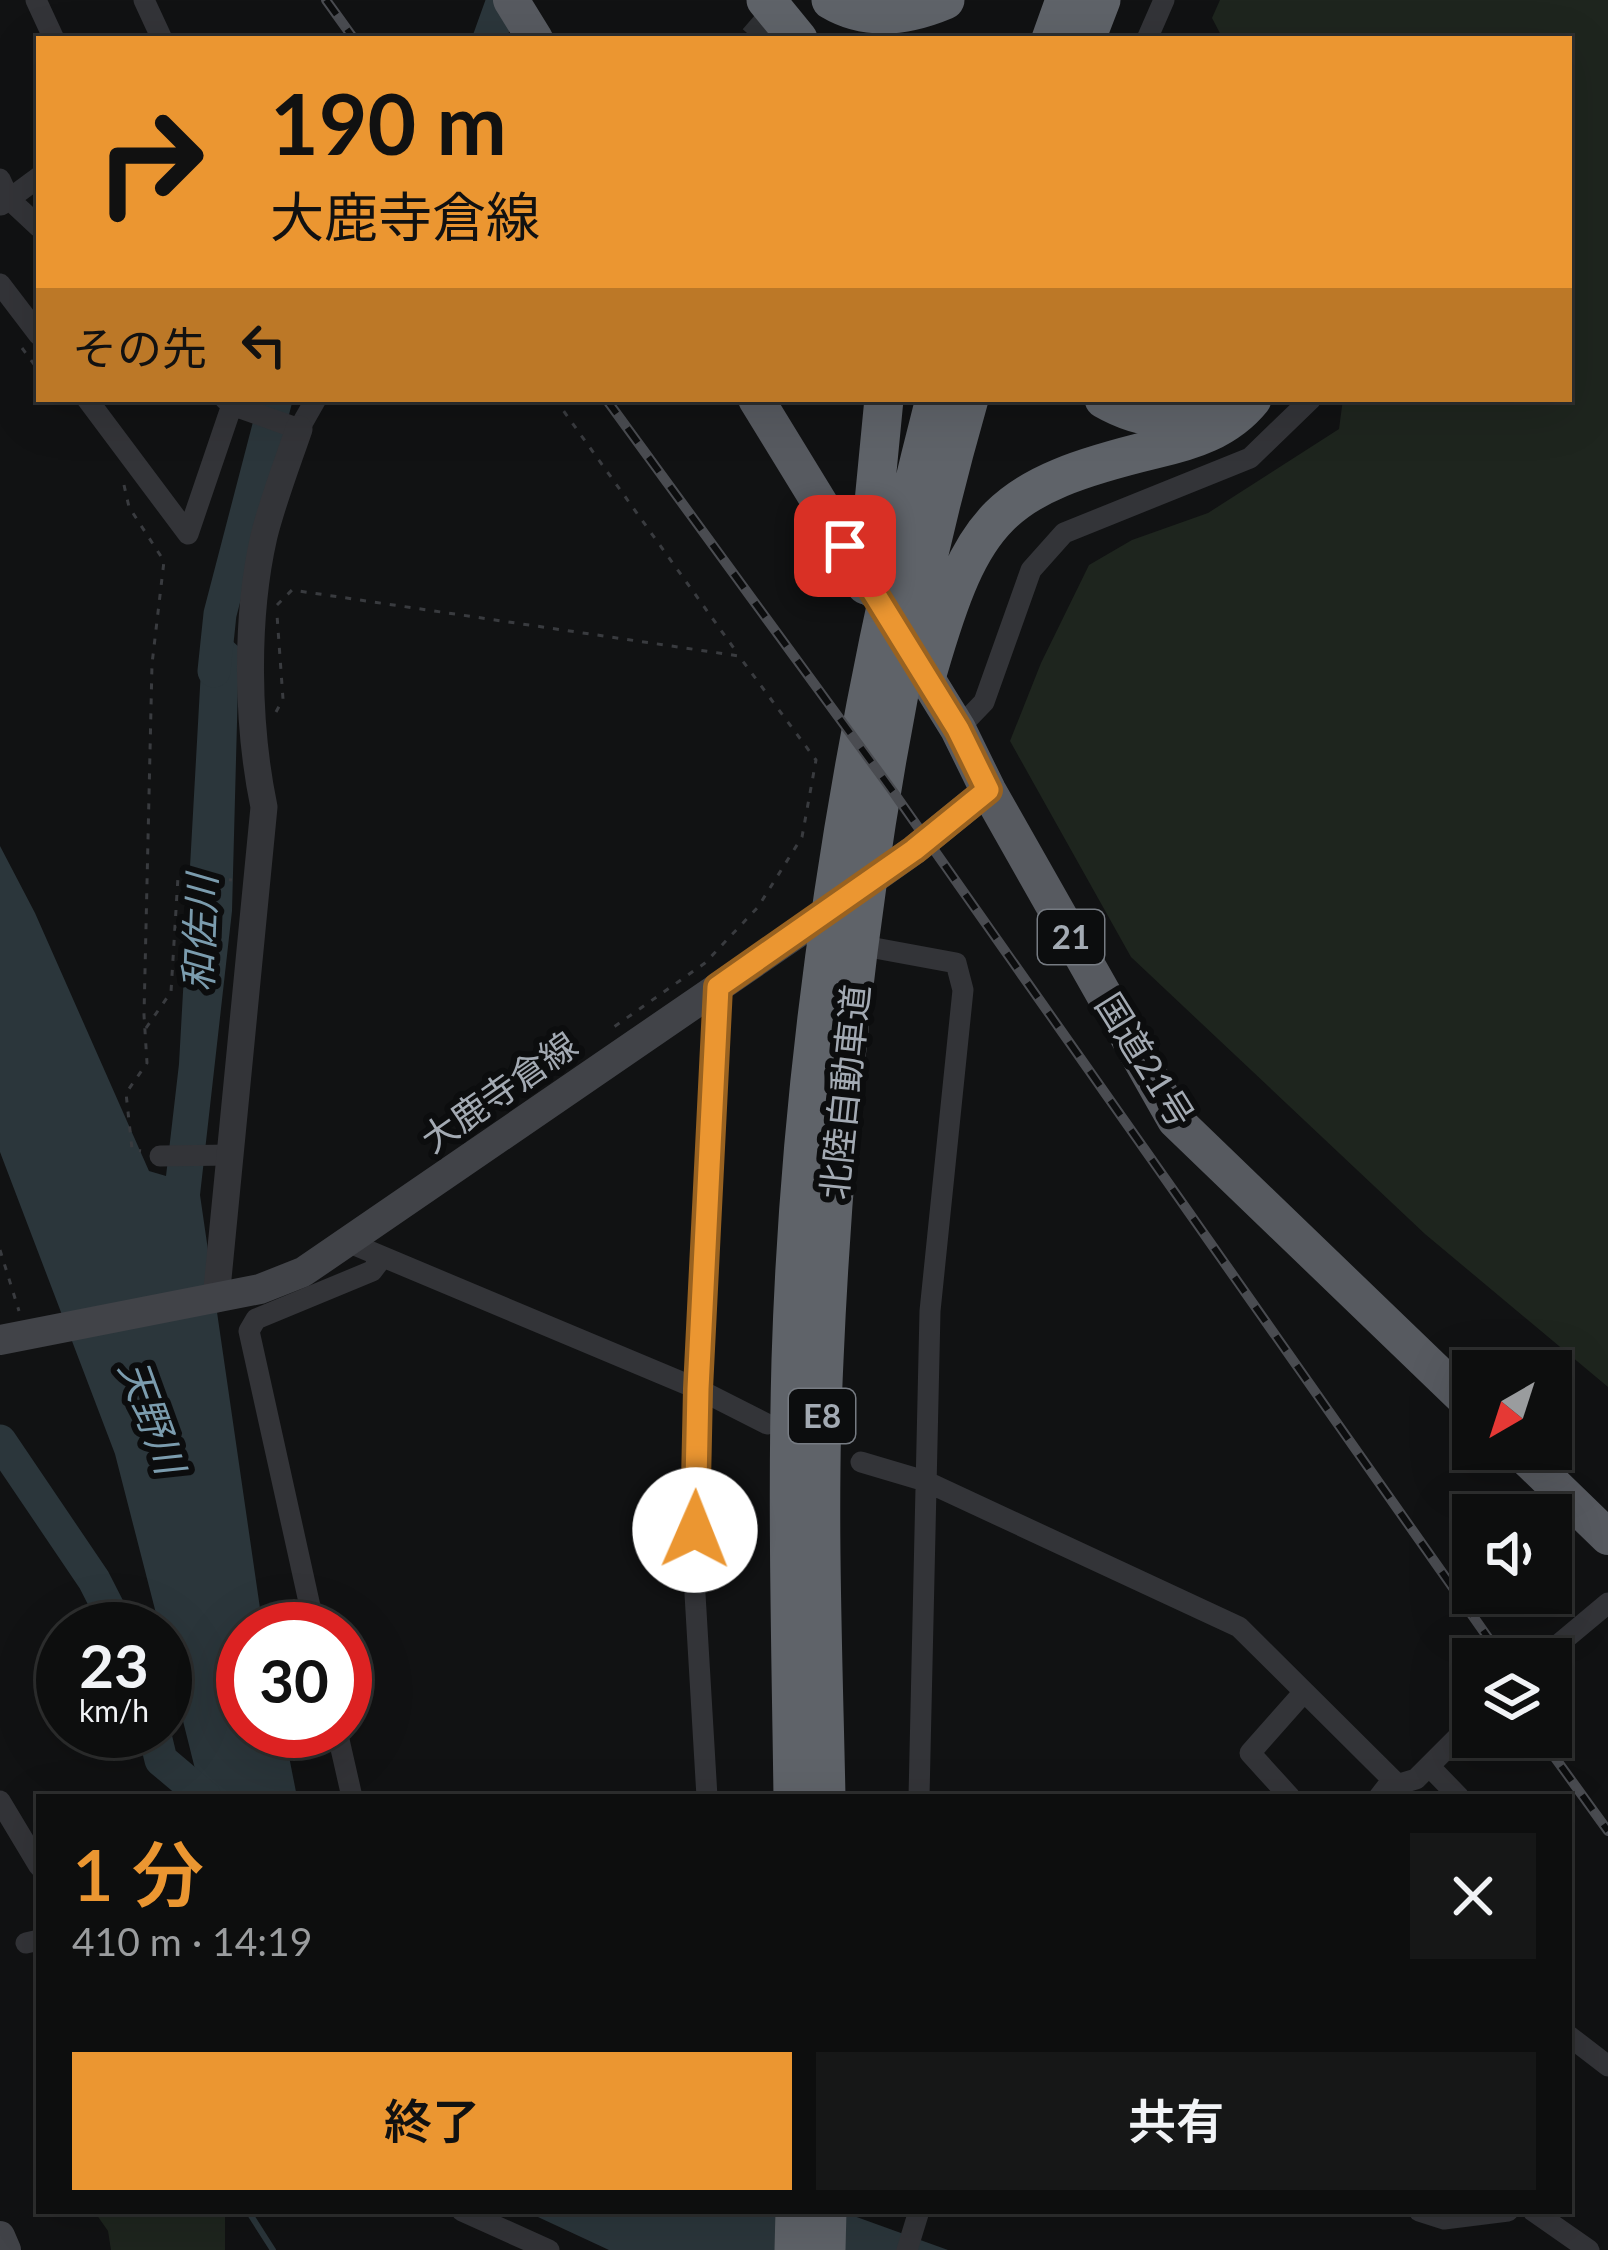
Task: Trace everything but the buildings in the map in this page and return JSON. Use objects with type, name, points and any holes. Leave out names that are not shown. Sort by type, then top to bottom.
[{"type":"highway","points":[[756,0],[771,36]]},
{"type":"highway","points":[[766,0],[796,36]]},
{"type":"highway","points":[[796,0],[825,36]]},
{"type":"highway","points":[[831,0],[862,13],[891,16],[946,0]]},
{"type":"highway","points":[[1052,36],[1065,0]]},
{"type":"highway","points":[[1087,36],[1101,0]]},
{"type":"highway","points":[[1117,36],[1126,0]]},
{"type":"highway","name":"国道21号","points":[[758,402],[958,729],[1175,1120],[1452,1387]]},
{"type":"highway","points":[[884,402],[885,546]]},
{"type":"highway","points":[[885,546],[934,402]]},
{"type":"highway","name":"北陸自動車道","points":[[794,1794],[791,1359],[882,792],[931,611],[968,402]]},
{"type":"highway","points":[[1108,402],[1127,413],[1155,418],[1182,416],[1210,402]]},
{"type":"highway","points":[[931,611],[994,520],[1015,500],[1068,472],[1191,441],[1220,427],[1249,402]]},
{"type":"highway","name":"北陸自動車道","points":[[826,1794],[821,1449],[841,1036],[813,929],[885,546]]},
{"type":"highway","points":[[1539,1470],[1608,1537]]},
{"type":"highway","points":[[794,2250],[795,2214]]},
{"type":"highway","points":[[826,2250],[827,2214]]},
{"type":"main road","name":"大鹿寺倉線","points":[[18,1337],[260,1289],[303,1272],[718,987],[813,929],[988,790]]},
{"type":"main road","points":[[0,2236],[5,2250]]},
{"type":"street","points":[[36,0],[53,36]]},
{"type":"street","points":[[144,0],[161,36]]},
{"type":"street","points":[[1148,36],[1164,0]]},
{"type":"street","points":[[36,178],[3,195],[36,224]]},
{"type":"street","points":[[0,284],[36,331]]},
{"type":"street","points":[[89,402],[188,534],[230,402]]},
{"type":"street","points":[[232,402],[291,427]]},
{"type":"street","points":[[210,1300],[222,1156],[264,807],[252,739],[254,595],[291,427],[313,402]]},
{"type":"street","points":[[958,729],[984,702],[1031,570],[1064,533],[1250,458],[1308,402]]},
{"type":"street","points":[[813,929],[956,963],[963,990],[930,1311],[919,1794]]},
{"type":"street","points":[[707,1794],[694,1577],[698,1389],[718,987]]},
{"type":"street","points":[[160,1156],[222,1156]]},
{"type":"street","points":[[350,1243],[698,1389],[767,1424]]},
{"type":"street","points":[[309,1602],[249,1331],[256,1319],[372,1271],[382,1258]]},
{"type":"street","points":[[861,1462],[925,1481],[1239,1627],[1304,1692],[1389,1792],[1416,1779],[1452,1744]]},
{"type":"street","points":[[1567,1638],[1608,1604]]},
{"type":"street","points":[[1287,1794],[1250,1753],[1304,1692]]},
{"type":"street","points":[[343,1758],[351,1794]]},
{"type":"street","points":[[1429,1766],[1456,1794]]},
{"type":"street","points":[[0,1802],[36,1861]]},
{"type":"street","points":[[1572,2043],[1608,2066]]},
{"type":"street","points":[[469,2214],[549,2250]]},
{"type":"street","points":[[908,2250],[919,2214]]},
{"type":"street","points":[[1428,2214],[1444,2219],[1484,2214]]},
{"type":"street","points":[[1537,2214],[1589,2250]]},
{"type":"path","points":[[557,402],[816,760],[802,837],[758,907],[705,963],[614,1024],[583,1082]]},
{"type":"path","points":[[124,484],[129,507],[164,561],[152,664],[147,1063],[126,1094],[132,1149],[160,1156]]},
{"type":"path","points":[[252,739],[266,732],[283,699],[277,605],[292,590],[739,656]]},
{"type":"path","points":[[145,1029],[171,992],[178,877],[235,880]]},
{"type":"path","points":[[0,1250],[13,1281],[18,1337]]},
{"type":"shaded area","points":[[1220,0],[1608,0],[1608,1387],[1572,1357],[1572,1350],[1564,1350],[1425,1234],[1131,957],[1010,741],[1041,663],[1089,565],[1132,540],[1208,513],[1339,429],[1343,402],[1572,402],[1572,36],[1221,36],[1212,18]]},
{"type":"shaded area","points":[[96,2214],[225,2214],[225,2250],[111,2250],[108,2231]]},
{"type":"water","name":"天野川","points":[[204,616],[239,647],[232,911],[200,1195],[259,1602],[216,1602],[216,1758],[289,1758],[296,1794],[201,1794],[192,1757],[192,1602],[153,1602],[115,1454],[0,1152],[0,846],[35,913],[149,1171],[166,1176],[179,1064]]},
{"type":"water","points":[[531,2214],[848,2214],[948,2250],[609,2250]]},
{"type":"waterway","name":"和佐川","points":[[490,36],[503,0]]},
{"type":"waterway","name":"和佐川","points":[[214,671],[220,614],[275,402]]},
{"type":"waterway","points":[[0,1441],[105,1602]]},
{"type":"waterway","points":[[161,1758],[201,1794]]},
{"type":"waterway","points":[[250,2214],[273,2250]]},
{"type":"tunnel","points":[[757,36],[788,0]]},
{"type":"railway","points":[[326,0],[352,36]]},
{"type":"railway","points":[[608,402],[894,793],[1488,1638]]},
{"type":"railway","points":[[1555,1758],[1608,1831]]},
{"type":"route","points":[[695,1530],[718,987],[914,850],[988,790],[958,729],[845,546]]}]
